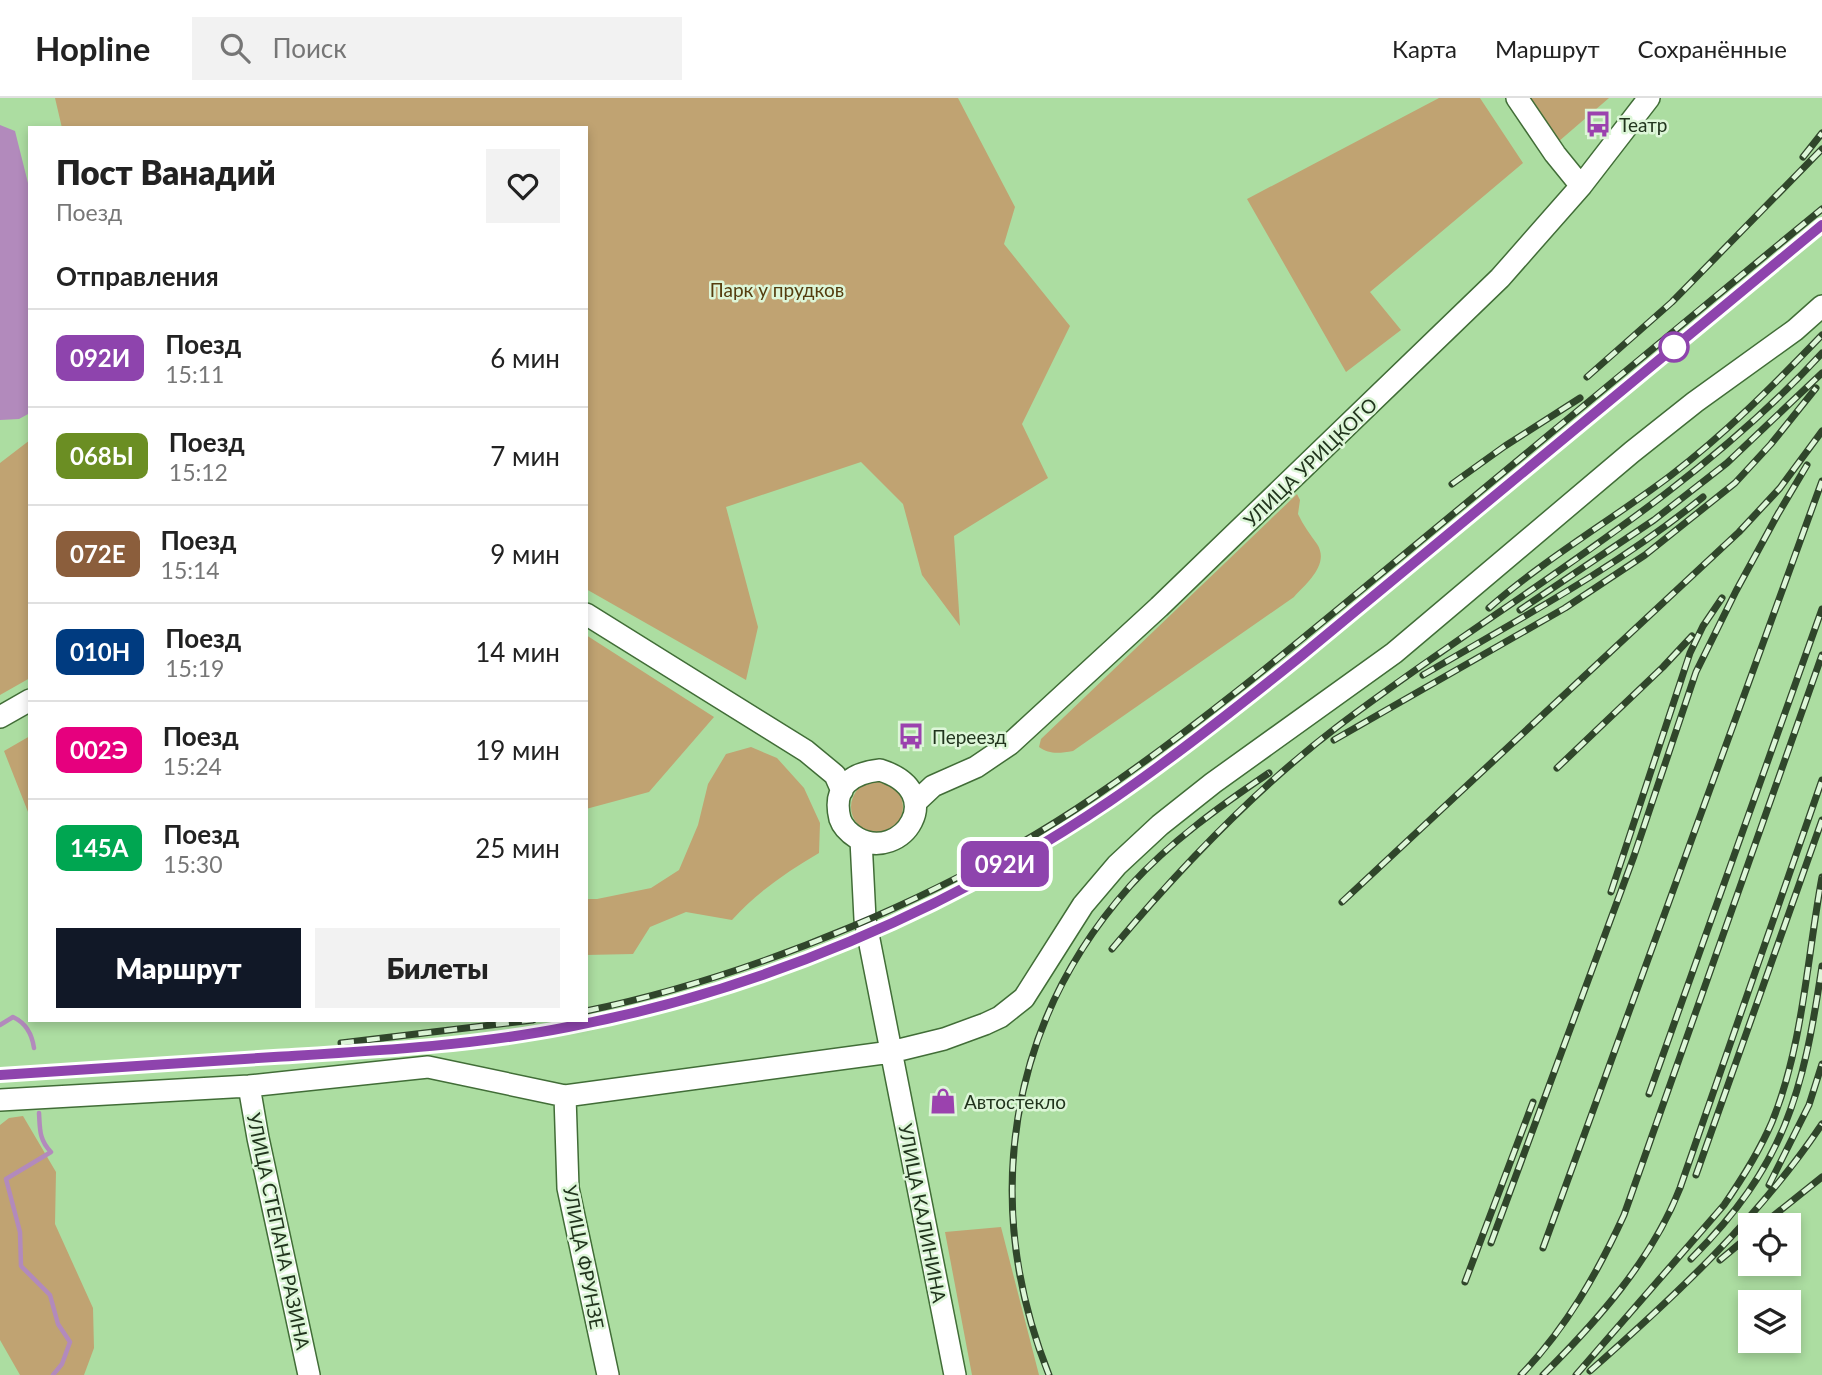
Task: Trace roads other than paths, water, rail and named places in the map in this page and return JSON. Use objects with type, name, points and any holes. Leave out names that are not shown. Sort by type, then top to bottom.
[{"type":"street","points":[[1517,98],[1555,154],[1581,186]]},
{"type":"street","name":"УЛИЦА УРИЦКОГО","points":[[912,793],[976,767],[1010,744],[1121,643],[1500,278],[1581,186],[1649,98]]},
{"type":"street","points":[[0,1100],[249,1086],[428,1068],[565,1096],[891,1052],[965,1032],[1000,1017],[1012,1009],[1034,985],[1083,905],[1117,865],[1160,825],[1213,783],[1394,653],[1632,452],[1695,402],[1795,330],[1822,306]]},
{"type":"street","points":[[588,615],[806,751],[843,781]]},
{"type":"street","points":[[0,717],[28,701]]},
{"type":"street","points":[[880,770],[896,775],[912,793],[915,816],[900,835],[866,847],[848,832],[841,822],[838,804],[843,781],[864,772],[880,770]]},
{"type":"street","name":"УЛИЦА КАЛИНИНА","points":[[866,847],[865,919],[955,1375]]},
{"type":"street","name":"УЛИЦА СТЕПАНА РАЗИНА","points":[[249,1086],[309,1375]]},
{"type":"street","name":"УЛИЦА ФРУНЗЕ","points":[[565,1096],[568,1188],[608,1375]]},
{"type":"waterway","points":[[0,1025],[13,1017],[18,1019],[28,1030],[34,1048]]},
{"type":"waterway","points":[[39,1113],[42,1139],[51,1152],[6,1179],[20,1232],[21,1266],[50,1295],[58,1324],[70,1342],[62,1364],[53,1375]]},
{"type":"railway","points":[[1803,157],[1822,133]]},
{"type":"railway","points":[[1587,377],[1672,302],[1822,149]]},
{"type":"railway","points":[[588,1011],[651,996],[717,976],[850,927],[978,866],[1038,833],[1094,797],[1179,736],[1262,671],[1822,209]]},
{"type":"railway","points":[[0,1075],[389,1050],[461,1043],[568,1027],[639,1012],[781,969],[919,911],[1049,840],[1135,784],[1207,730],[1301,656],[1822,225]]},
{"type":"railway","points":[[1489,608],[1532,573],[1690,460],[1749,408],[1822,335]]},
{"type":"railway","points":[[1112,949],[1218,832],[1276,777],[1337,727],[1650,505],[1710,458],[1768,407],[1822,353]]},
{"type":"railway","points":[[1520,610],[1654,520],[1727,463],[1822,373]]},
{"type":"railway","points":[[1334,740],[1565,608],[1645,555],[1735,483],[1816,388]]},
{"type":"railway","points":[[1452,484],[1580,398]]},
{"type":"railway","points":[[1342,902],[1739,532],[1780,488],[1822,431]]},
{"type":"railway","points":[[1775,519],[1807,465]]},
{"type":"railway","points":[[1543,1248],[1822,481]]},
{"type":"railway","points":[[1423,675],[1601,570],[1703,497]]},
{"type":"railway","points":[[1491,1243],[1634,856],[1696,672],[1779,512]]},
{"type":"railway","points":[[1611,892],[1690,653],[1703,626],[1722,598]]},
{"type":"railway","points":[[1649,1094],[1822,609]]},
{"type":"railway","points":[[1557,768],[1692,636]]},
{"type":"railway","points":[[1521,1375],[1579,1300],[1624,1215],[1822,655]]},
{"type":"railway","points":[[1049,1375],[1028,1311],[1016,1246],[1012,1182],[1018,1118],[1032,1056],[1056,997],[1088,940],[1130,886],[1196,825],[1269,773]]},
{"type":"railway","points":[[1543,1375],[1603,1311],[1639,1265],[1668,1214],[1680,1188],[1822,780]]},
{"type":"railway","points":[[1696,1175],[1822,820]]},
{"type":"railway","points":[[1576,1375],[1724,1205],[1767,1133],[1791,1063],[1822,877]]},
{"type":"railway","points":[[1691,1259],[1723,1225],[1748,1192],[1769,1159],[1785,1125],[1807,1053],[1822,966]]},
{"type":"railway","points":[[341,1043],[516,1022]]},
{"type":"railway","points":[[1769,1185],[1809,1105],[1822,1064]]},
{"type":"railway","points":[[1465,1282],[1533,1102]]},
{"type":"railway","points":[[1590,1371],[1714,1255],[1771,1192],[1822,1124]]},
{"type":"railway","points":[[1777,1213],[1822,1177]]},
{"type":"railway","points":[[1720,1260],[1738,1245]]},
{"type":"train","name":"092И","points":[[0,1075],[366,1051],[460,1042],[568,1027],[638,1012],[710,992],[789,964],[928,905],[1082,820],[1224,718],[1822,225]]},
{"type":"place","name":"Театр","points":[[1598,124]]},
{"type":"place","name":"Переезд","points":[[911,736]]},
{"type":"place","name":"Автостекло","points":[[943,1101]]},
{"type":"park label","name":"Парк у прудков","points":[[777,289]]}]
